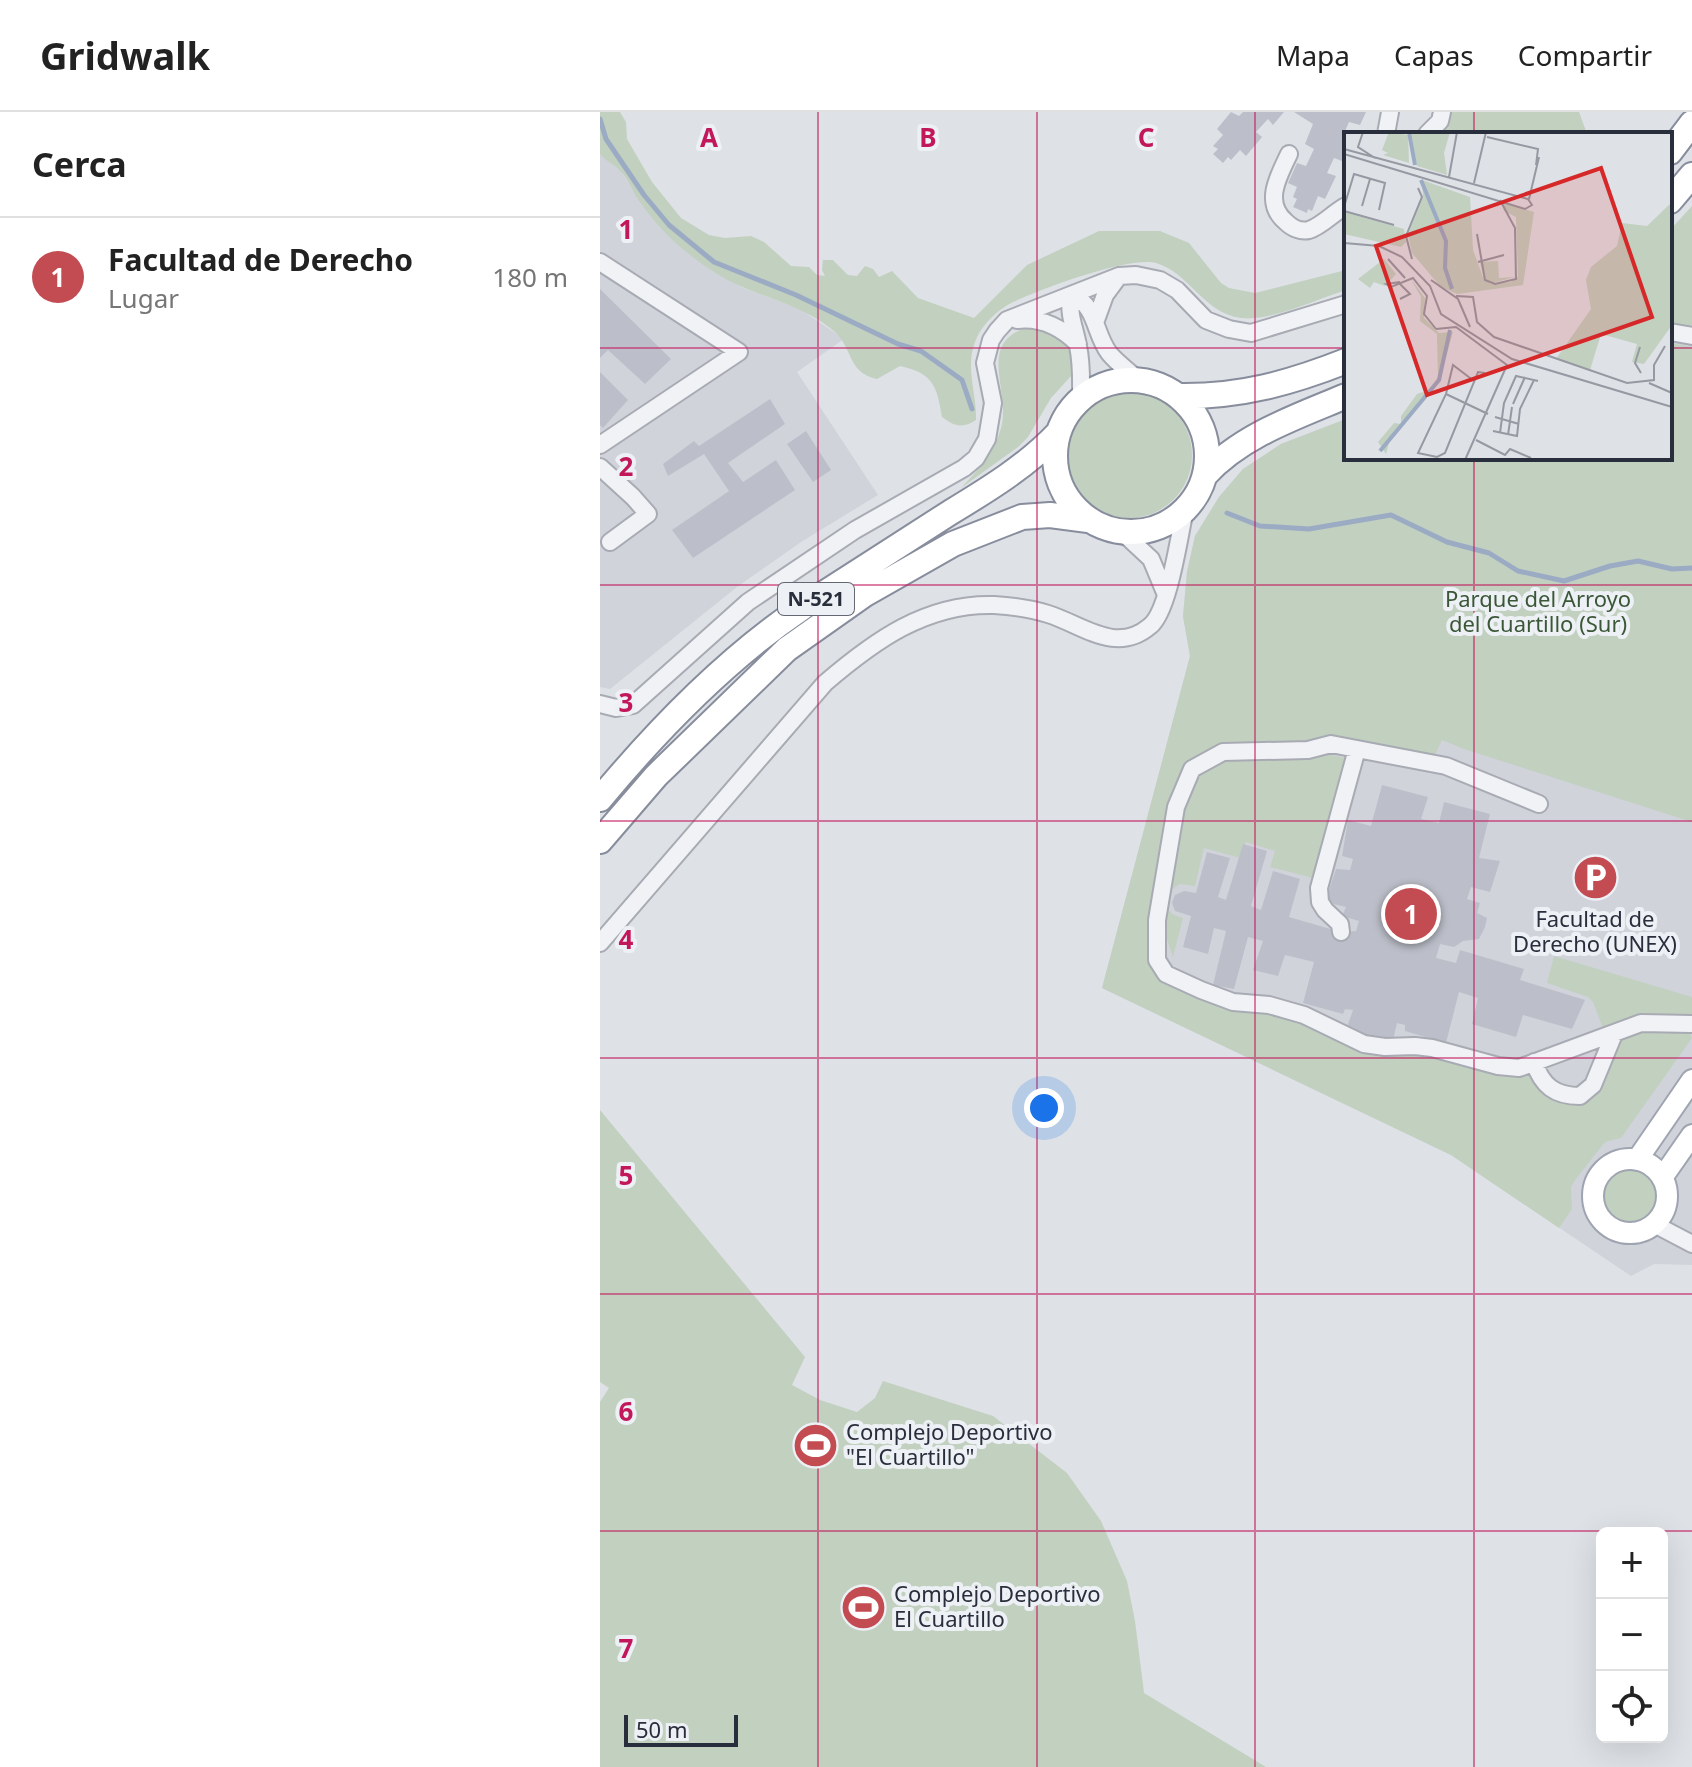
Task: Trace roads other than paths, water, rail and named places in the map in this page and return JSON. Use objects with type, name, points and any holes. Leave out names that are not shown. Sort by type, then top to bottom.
[{"type":"highway","points":[[1672,149],[1692,123]]},
{"type":"highway","points":[[1672,199],[1692,175]]},
{"type":"highway","points":[[1179,396],[1244,393],[1307,376],[1344,362]]},
{"type":"highway","points":[[1081,398],[1108,383],[1138,380],[1160,385],[1179,396],[1198,418],[1205,437],[1207,456],[1200,488],[1185,510]]},
{"type":"highway","points":[[1205,475],[1217,462],[1274,426],[1344,397]]},
{"type":"highway","name":"N-521","points":[[600,799],[642,748],[715,677],[800,609],[997,483],[1044,448],[1058,433],[1069,410],[1081,398]]},
{"type":"highway","points":[[1058,433],[1055,452],[1057,475],[1066,496],[1088,520]]},
{"type":"highway","name":"N-521","points":[[600,841],[656,776],[787,649],[865,594],[953,544],[1022,517],[1050,515],[1088,520],[1122,532],[1156,528],[1185,510]]},
{"type":"main road","points":[[1637,1160],[1692,1080]]},
{"type":"main road","points":[[1662,1178],[1692,1135]]},
{"type":"main road","points":[[1620,1160],[1637,1160],[1652,1166],[1662,1178],[1666,1202],[1654,1224],[1634,1233],[1616,1231],[1602,1221],[1594,1206],[1593,1189],[1601,1173],[1620,1160]]},
{"type":"street","points":[[1386,132],[1390,112]]},
{"type":"street","points":[[1430,132],[1440,121],[1442,112]]},
{"type":"street","points":[[1289,154],[1275,183],[1272,203],[1279,216],[1290,226],[1311,229],[1344,207]]},
{"type":"street","points":[[600,262],[739,352],[600,445]]},
{"type":"street","points":[[600,704],[616,708],[633,705],[748,602],[855,530],[964,468],[976,458],[987,439],[993,403],[985,363],[991,340],[1007,320],[1119,276],[1136,275],[1160,280],[1177,290],[1206,320],[1251,333],[1344,305]]},
{"type":"street","points":[[1096,320],[1105,295],[1119,276]]},
{"type":"street","points":[[1072,295],[1083,300],[1096,320],[1101,339],[1110,355],[1138,380]]},
{"type":"street","points":[[1072,295],[1070,316],[1083,375],[1081,398]]},
{"type":"street","points":[[1007,320],[1028,318],[1046,323],[1064,330],[1078,344]]},
{"type":"street","points":[[1672,332],[1692,336]]},
{"type":"street","points":[[600,467],[648,514],[610,542]]},
{"type":"street","points":[[600,943],[825,683],[865,649],[909,622],[942,611],[994,605],[1045,613],[1092,634],[1117,640],[1134,637],[1153,625],[1166,595],[1185,510]]},
{"type":"street","points":[[1122,532],[1151,559],[1166,595]]},
{"type":"street","points":[[1539,804],[1446,766],[1331,744],[1308,750],[1223,752],[1192,769],[1176,807],[1157,920],[1157,960],[1166,974],[1201,990],[1233,1002],[1269,1005],[1304,1015],[1364,1044],[1432,1048],[1498,1066],[1519,1068],[1641,1023],[1692,1024]]},
{"type":"street","points":[[1341,932],[1340,924],[1320,902],[1319,888],[1357,749]]},
{"type":"street","points":[[1534,1062],[1539,1076],[1552,1091],[1566,1096],[1580,1096],[1593,1085],[1614,1034]]},
{"type":"street","points":[[1654,1224],[1692,1244]]},
{"type":"waterway","points":[[600,119],[606,139],[644,195],[669,225],[714,262],[796,295],[898,344],[921,351],[962,380],[972,409]]},
{"type":"waterway","points":[[1227,513],[1260,526],[1309,529],[1391,515],[1447,542],[1489,553],[1518,571],[1564,581],[1610,566],[1638,561],[1672,569],[1692,568]]},
{"type":"place","name":"Facultad de Derecho (UNEX)","points":[[1595,878]]},
{"type":"place","name":"Facultad de Derecho","points":[[1411,914]]},
{"type":"place","name":"Complejo Deportivo \"El Cuartillo\"","points":[[815,1445]]},
{"type":"place","name":"Complejo Deportivo El Cuartillo","points":[[863,1607]]},
{"type":"park label","name":"Parque del Arroyo del Cuartillo (Sur)","points":[[1538,612]]}]
